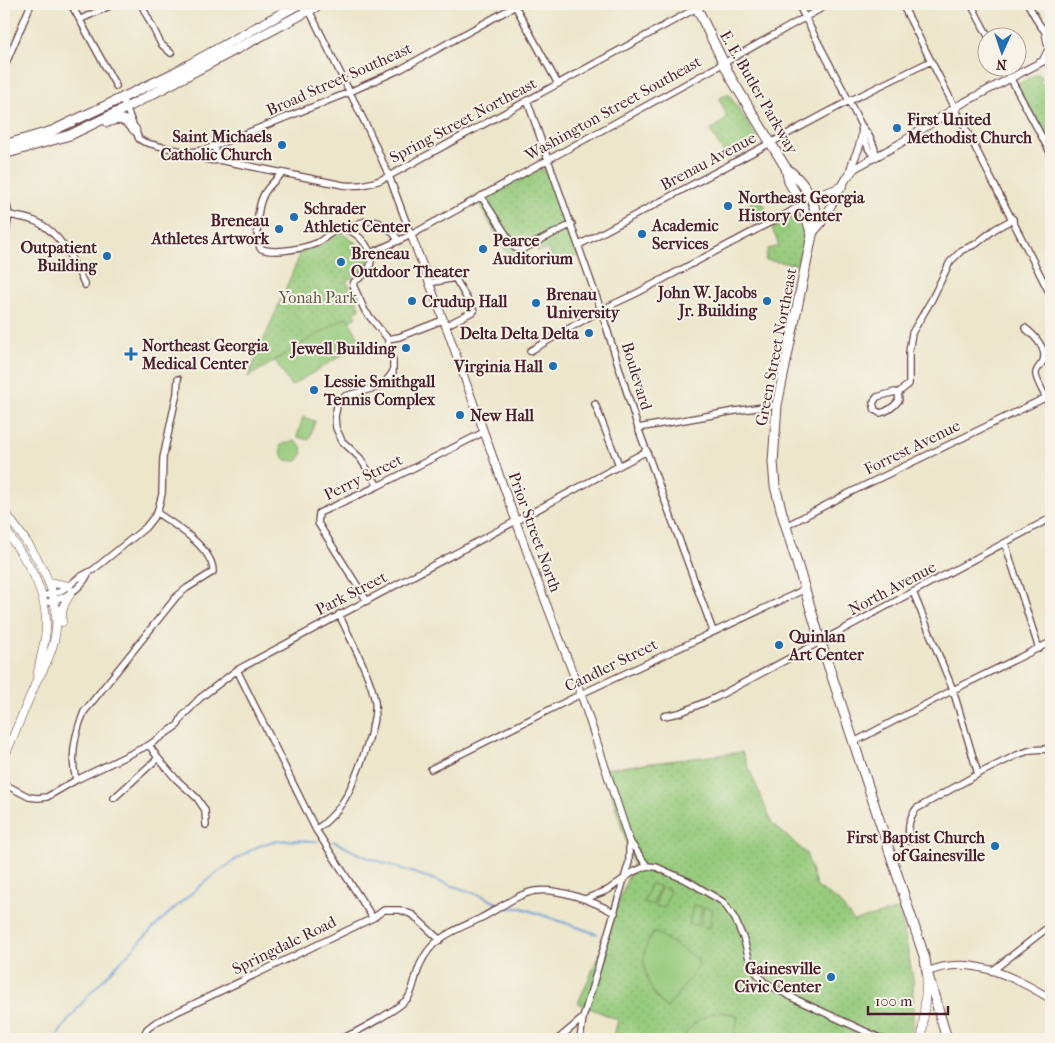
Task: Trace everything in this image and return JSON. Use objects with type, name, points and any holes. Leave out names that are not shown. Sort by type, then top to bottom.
[{"type":"main road","points":[[4,145],[52,132],[191,64],[299,4]]},
{"type":"main road","points":[[70,135],[126,108],[307,7],[321,4]]},
{"type":"main road","name":"E. E. Butler Parkway","points":[[698,5],[731,78],[786,168],[789,182],[802,204],[812,235]]},
{"type":"main road","points":[[4,154],[89,130],[120,118],[128,122],[135,130]]},
{"type":"main road","name":"E. E. Butler Parkway","points":[[786,168],[798,177],[808,192],[816,216],[816,225],[812,235]]},
{"type":"main road","points":[[802,204],[808,192],[831,193],[841,187]]},
{"type":"main road","name":"Green Street Northeast","points":[[812,235],[777,405],[774,445],[775,486],[820,640],[925,959],[927,972],[948,1039]]},
{"type":"main road","points":[[4,511],[7,519],[21,534],[40,562],[49,582],[57,624],[54,643]]},
{"type":"main road","points":[[4,528],[21,534]]},
{"type":"main road","points":[[4,528],[34,574],[43,600],[46,636],[37,680]]},
{"type":"main road","points":[[4,758],[62,626],[61,612],[70,590],[49,582]]},
{"type":"main road","points":[[922,1039],[927,972]]},
{"type":"street","points":[[4,68],[30,4]]},
{"type":"street","points":[[71,4],[116,86]]},
{"type":"street","points":[[81,20],[114,4]]},
{"type":"street","points":[[141,4],[161,44],[171,53]]},
{"type":"street","points":[[516,4],[558,84]]},
{"type":"street","name":"Broad Street Southeast","points":[[191,152],[204,150],[401,70],[516,4]]},
{"type":"street","points":[[798,4],[849,102],[869,150],[876,156]]},
{"type":"street","name":"Washington Street Southeast","points":[[371,254],[411,235],[829,4]]},
{"type":"street","points":[[902,4],[1051,296]]},
{"type":"street","points":[[970,4],[984,28]]},
{"type":"street","points":[[1028,4],[1049,36],[1048,58],[1028,69]]},
{"type":"street","name":"Spring Street Northeast","points":[[135,130],[139,139],[144,142],[191,152],[199,158],[213,161],[219,160],[352,186],[373,183],[558,84],[698,5]]},
{"type":"street","points":[[307,7],[350,92],[389,176],[411,235]]},
{"type":"street","name":"Brenau Avenue","points":[[579,245],[849,102],[931,61]]},
{"type":"street","points":[[812,235],[821,224],[841,187],[855,168],[900,144],[954,108],[1010,78],[1051,154]]},
{"type":"street","points":[[122,98],[135,130]]},
{"type":"street","name":"Boulevard","points":[[527,100],[572,224],[646,451],[713,631]]},
{"type":"street","points":[[860,125],[866,131],[875,148],[876,156]]},
{"type":"street","points":[[850,173],[852,162],[861,146],[862,133]]},
{"type":"street","points":[[214,146],[219,160]]},
{"type":"street","points":[[282,173],[264,193],[258,217],[257,238],[260,248],[266,251],[291,250],[304,247],[317,243],[334,231],[342,229],[360,237],[368,246],[371,254],[370,268],[354,282],[353,286],[362,307],[388,339],[388,346],[393,360],[393,372],[382,386],[345,396],[337,406],[335,417],[336,428],[342,441],[360,458],[378,486]]},
{"type":"street","points":[[4,190],[9,214],[4,242]]},
{"type":"street","points":[[481,196],[515,248],[523,249],[572,224]]},
{"type":"street","points":[[530,351],[601,310],[637,293],[802,204]]},
{"type":"street","points":[[9,214],[33,221],[53,232],[70,255],[85,285]]},
{"type":"street","points":[[898,393],[899,400],[895,405],[883,413],[875,410],[873,403],[877,397],[895,392],[898,393],[909,384],[909,352],[912,333],[932,299],[950,262],[962,250],[976,244],[994,229],[1013,219]]},
{"type":"street","points":[[347,230],[358,223],[370,220],[390,229],[399,241]]},
{"type":"street","name":"Prior Street North","points":[[411,235],[580,694],[629,840]]},
{"type":"street","points":[[388,339],[444,323],[474,311],[455,278],[429,283]]},
{"type":"street","points":[[1024,328],[1032,333],[1043,351],[1043,362],[1036,370],[1036,375],[1049,396]]},
{"type":"street","points":[[43,600],[53,598],[70,590],[78,578],[88,574],[145,528],[157,513],[162,494],[163,458],[177,393],[178,379]]},
{"type":"street","name":"Forrest Avenue","points":[[786,526],[1049,396]]},
{"type":"street","points":[[595,404],[619,465]]},
{"type":"street","points":[[638,428],[735,410],[777,405]]},
{"type":"street","name":"Perry Street","points":[[367,601],[318,522],[319,513],[378,486],[484,432]]},
{"type":"street","name":"Park Street","points":[[4,784],[30,797],[48,796],[76,780],[150,745],[178,725],[182,717],[200,698],[237,670],[646,451]]},
{"type":"street","points":[[76,780],[76,731],[84,712],[177,596],[212,572],[213,569],[210,562],[188,534],[157,513]]},
{"type":"street","name":"North Avenue","points":[[664,716],[679,713],[715,698],[820,640],[1051,518]]},
{"type":"street","points":[[1006,543],[1039,649]]},
{"type":"street","name":"Candler Street","points":[[431,769],[580,694],[804,588]]},
{"type":"street","points":[[913,592],[953,690],[978,774]]},
{"type":"street","points":[[316,830],[342,803],[356,775],[373,722],[376,705],[372,689],[339,614]]},
{"type":"street","points":[[854,742],[953,690],[1051,642]]},
{"type":"street","points":[[237,670],[316,830],[372,918]]},
{"type":"street","points":[[150,745],[158,758],[205,810],[206,825]]},
{"type":"street","points":[[909,841],[908,824],[910,816],[916,809],[978,774],[1017,755],[1031,750],[1051,750]]},
{"type":"street","points":[[114,798],[158,758]]},
{"type":"street","points":[[629,840],[647,866]]},
{"type":"street","points":[[580,1039],[583,1018],[629,862],[629,840]]},
{"type":"street","points":[[585,900],[608,890],[624,877],[647,866],[656,867],[688,881],[723,902],[735,919],[744,940],[751,966],[764,982],[795,999],[882,1039]]},
{"type":"street","points":[[340,1039],[351,1035],[408,998],[422,960],[434,944],[508,902],[534,891],[555,892],[585,900],[614,913]]},
{"type":"street","name":"Springdale Road","points":[[142,1039],[147,1029],[156,1022],[372,918],[384,910],[400,910],[413,915],[440,940]]},
{"type":"street","points":[[992,971],[1051,926]]},
{"type":"street","points":[[927,972],[936,968],[961,965],[976,966],[1015,980],[1051,999]]},
{"type":"street","points":[[558,1039],[583,1018]]},
{"type":"green space","points":[[1038,73],[1043,78],[1040,82],[1051,91],[1051,154],[1015,86]]},
{"type":"green space","points":[[728,93],[758,139],[756,145],[728,160],[711,132],[726,117],[719,99]]},
{"type":"green space","points":[[541,169],[548,170],[579,255],[559,266],[547,249],[538,252],[535,247],[519,255],[507,254],[478,202]]},
{"type":"green space","points":[[760,198],[769,214],[750,224],[742,208]]},
{"type":"green space","points":[[798,214],[801,217],[804,243],[799,265],[765,260],[768,249],[779,246],[772,228]]},
{"type":"green space","name":"Yonah Park","points":[[334,232],[342,232],[342,234],[365,252],[367,257],[366,267],[346,281],[353,291],[360,309],[354,312],[357,317],[349,321],[347,318],[248,377],[299,257],[299,252],[318,247],[334,237]]},
{"type":"green space","points":[[347,317],[362,343],[291,386],[275,360]]},
{"type":"green space","points":[[303,417],[315,421],[309,440],[297,437]]},
{"type":"green space","points":[[295,441],[301,446],[303,453],[297,461],[285,460],[280,446]]},
{"type":"green space","points":[[742,752],[772,823],[806,853],[817,887],[838,901],[854,921],[900,909],[913,979],[913,1039],[613,1039],[618,1020],[578,1003],[594,967],[633,864],[604,769]]},
{"type":"green space","points":[[650,884],[659,886],[653,905],[644,902]]},
{"type":"green space","points":[[661,887],[670,890],[664,908],[655,906]]},
{"type":"green space","points":[[693,905],[702,907],[698,925],[689,924]]},
{"type":"green space","points":[[704,907],[713,909],[710,928],[701,926]]},
{"type":"green space","points":[[655,932],[698,959],[699,966],[667,1008],[653,992],[645,972],[645,950]]},
{"type":"green space","points":[[721,1012],[738,1016],[733,1039],[683,1039],[690,1028],[698,1021],[709,1015]]},
{"type":"waterway","points":[[55,1039],[109,973],[164,918],[214,875],[245,853],[270,842],[283,840],[317,841]]},
{"type":"waterway","points":[[333,841],[363,856],[483,896],[498,904]]},
{"type":"waterway","points":[[506,908],[522,908],[597,934]]},
{"type":"place","name":"First United Methodist Church","points":[[897,128]]},
{"type":"place","name":"Saint Michaels Catholic Church","points":[[282,145]]},
{"type":"place","name":"Northeast Georgia History Center","points":[[728,206]]},
{"type":"place","name":"Schrader Athletic Center","points":[[294,217]]},
{"type":"place","name":"Breneau Athletes Artwork","points":[[279,229]]},
{"type":"place","name":"Academic Services","points":[[642,234]]},
{"type":"place","name":"Pearce Auditorium","points":[[483,249]]},
{"type":"place","name":"Outpatient Building","points":[[107,256]]},
{"type":"place","name":"Breneau Outdoor Theater","points":[[341,262]]},
{"type":"place","name":"Crudup Hall","points":[[412,301]]},
{"type":"place","name":"John W. Jacobs Jr. Building","points":[[767,301]]},
{"type":"place","name":"Brenau University","points":[[536,303]]},
{"type":"place","name":"Delta Delta Delta","points":[[589,333]]},
{"type":"place","name":"Jewell Building","points":[[406,348]]},
{"type":"place","name":"Northeast Georgia Medical Center","points":[[131,354]]},
{"type":"place","name":"Virginia Hall","points":[[553,366]]},
{"type":"place","name":"Lessie Smithgall Tennis Complex","points":[[314,390]]},
{"type":"place","name":"New Hall","points":[[460,415]]},
{"type":"place","name":"Quinlan Art Center","points":[[779,645]]},
{"type":"place","name":"First Baptist Church of Gainesville","points":[[995,846]]},
{"type":"place","name":"Gainesville Civic Center","points":[[831,977]]}]
